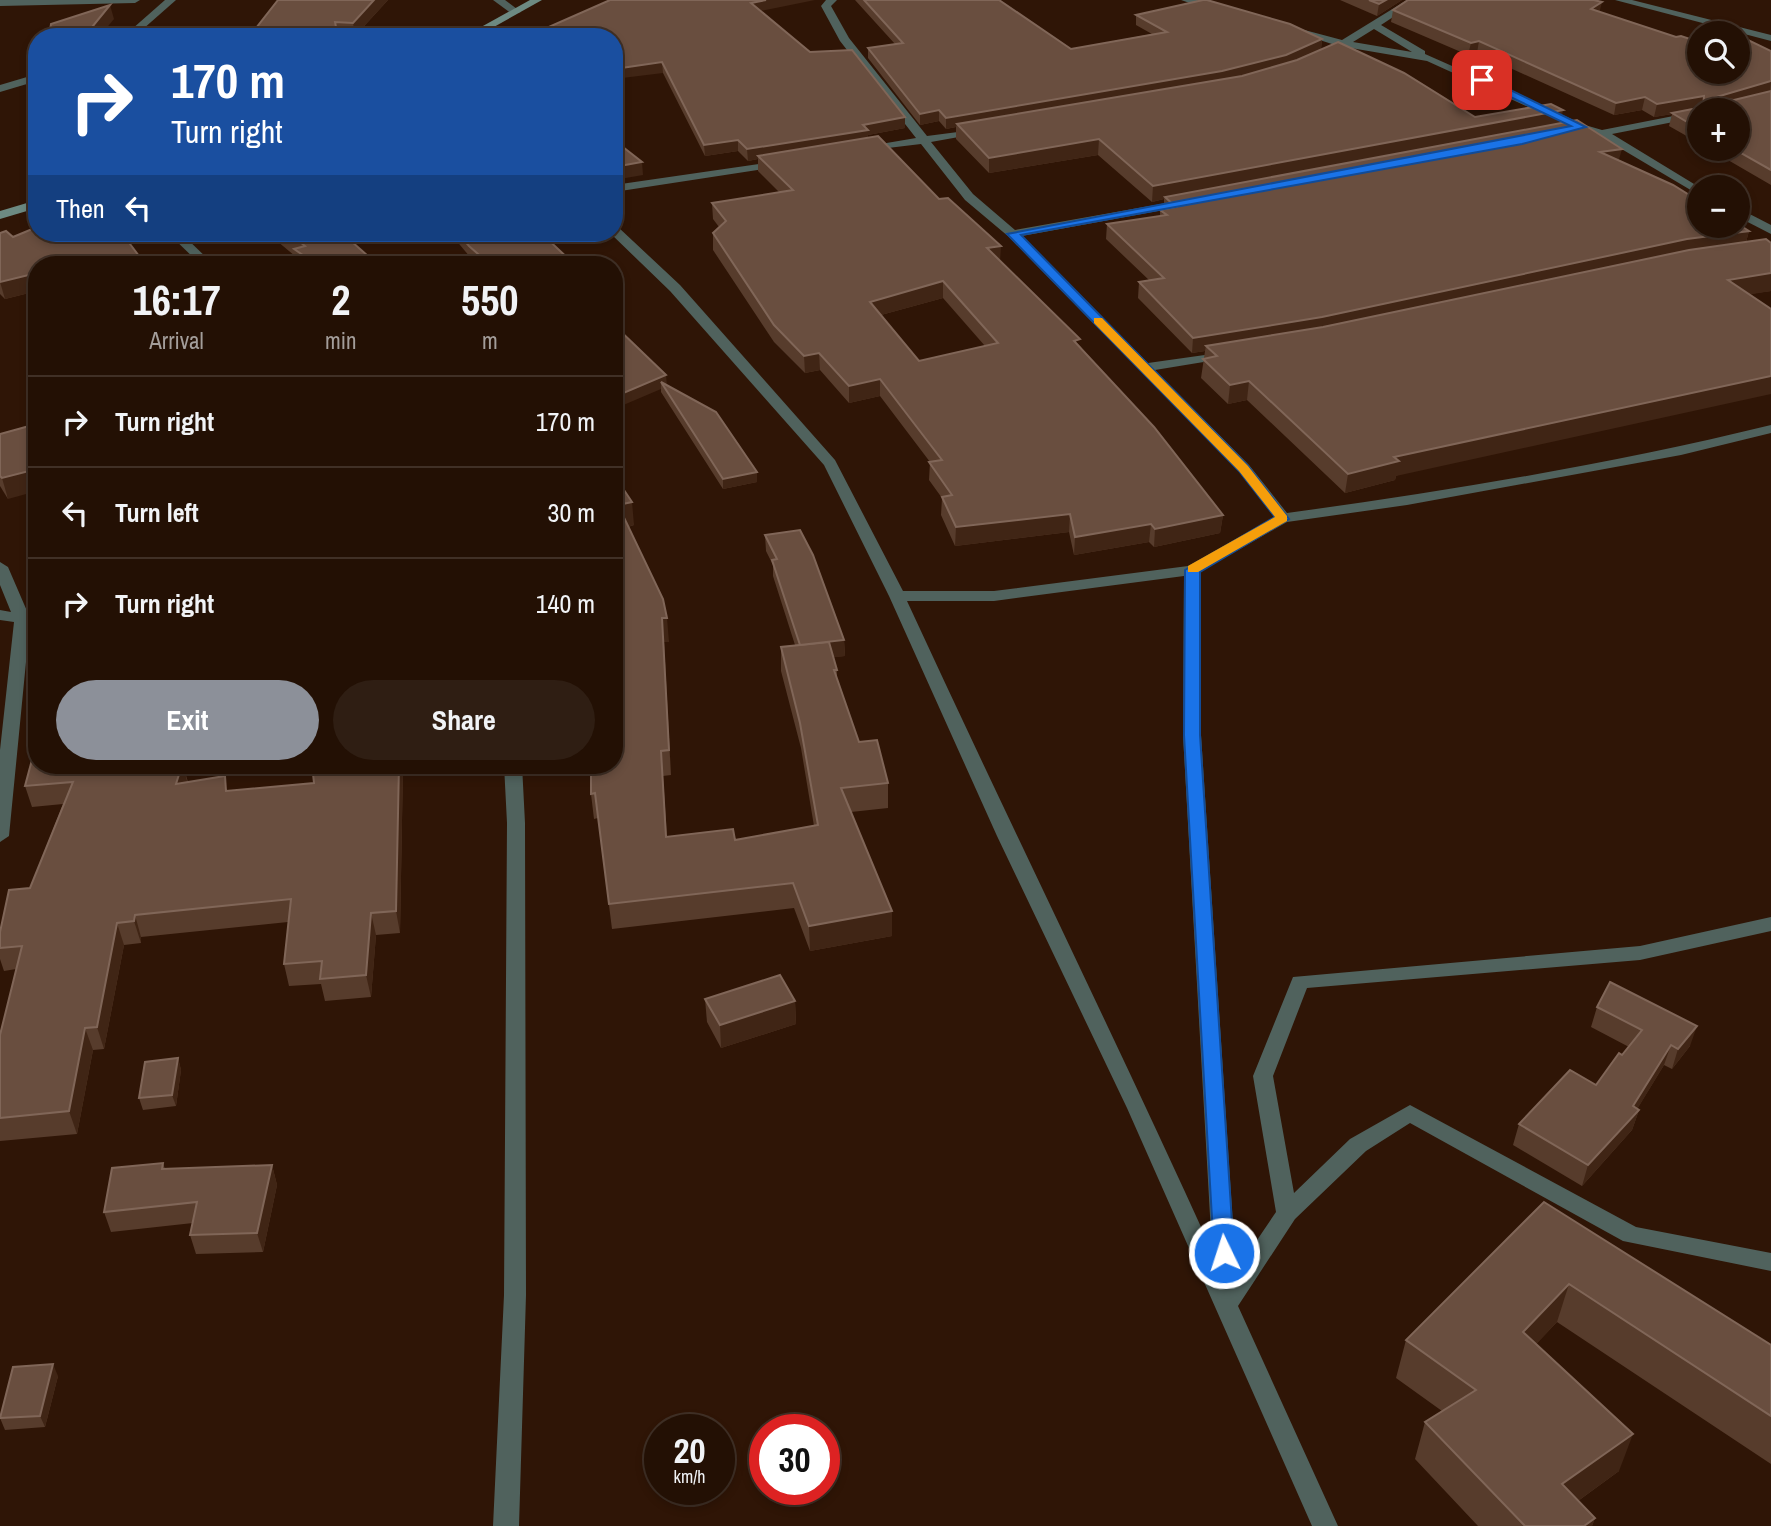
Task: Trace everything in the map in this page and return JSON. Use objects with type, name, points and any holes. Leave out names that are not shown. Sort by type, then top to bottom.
[{"type":"street","points":[[0,3],[135,0]]},
{"type":"street","points":[[138,28],[171,0]]},
{"type":"street","points":[[498,0],[516,12]]},
{"type":"street","points":[[485,28],[537,0]]},
{"type":"street","points":[[831,0],[826,6],[845,39],[969,197],[1013,234],[1244,468],[1283,519]]},
{"type":"street","points":[[1186,0],[1224,11]]},
{"type":"street","points":[[1311,61],[1344,44],[1414,0]]},
{"type":"street","points":[[1620,0],[1771,38]]},
{"type":"street","points":[[1375,25],[1430,58],[1581,127],[1602,133],[1687,185]]},
{"type":"street","points":[[1291,29],[1344,44],[1430,58]]},
{"type":"street","points":[[0,89],[28,80]]},
{"type":"street","points":[[1602,133],[1687,116]]},
{"type":"street","points":[[1558,133],[1581,127]]},
{"type":"street","points":[[857,151],[990,128]]},
{"type":"street","points":[[623,188],[790,162]]},
{"type":"street","points":[[1013,234],[1197,200]]},
{"type":"street","points":[[0,215],[28,207]]},
{"type":"street","points":[[1750,219],[1771,230]]},
{"type":"street","points":[[623,239],[675,288],[830,463],[897,596],[1227,1303],[1325,1526]]},
{"type":"street","points":[[185,242],[199,256]]},
{"type":"street","points":[[1145,368],[1239,352]]},
{"type":"street","points":[[897,596],[994,596],[1192,570],[1283,519],[1407,501],[1656,455],[1771,429]]},
{"type":"street","points":[[0,567],[28,613]]},
{"type":"street","points":[[1192,570],[1192,735],[1227,1303]]},
{"type":"street","points":[[0,615],[28,615]]},
{"type":"street","points":[[0,836],[28,623]]},
{"type":"street","points":[[506,1526],[515,1296],[516,822],[513,774]]},
{"type":"street","points":[[1287,1213],[1263,1076],[1300,982],[1640,953],[1771,924]]},
{"type":"street","points":[[1227,1303],[1287,1213],[1358,1145],[1410,1113],[1631,1235],[1771,1262]]},
{"type":"building","points":[[278,0],[374,0],[353,23],[335,22],[336,28],[256,28]]},
{"type":"building","points":[[610,0],[766,0],[751,3],[810,52],[852,50],[905,117],[863,125],[868,130],[747,149],[738,140],[704,145],[662,62],[623,68],[623,28],[551,26]]},
{"type":"building","points":[[864,0],[999,0],[1071,49],[1167,32],[1136,15],[1203,0],[1290,24],[1322,39],[1286,55],[1222,71],[946,118],[939,110],[920,114],[868,48],[903,43]]},
{"type":"building","points":[[1369,0],[1386,0],[1379,4]]},
{"type":"building","points":[[1408,0],[1594,0],[1602,2],[1591,9],[1676,37],[1687,38],[1687,84],[1750,84],[1750,41],[1771,51],[1771,81],[1713,98],[1704,96],[1657,104],[1645,97],[1616,103],[1479,41],[1471,43],[1393,10]]},
{"type":"building","points":[[110,5],[91,28],[50,28],[51,24]]},
{"type":"building","points":[[1338,42],[1404,73],[1475,117],[1551,104],[1563,110],[1153,186],[1099,139],[989,158],[957,124],[1242,76],[1297,60]]},
{"type":"building","points":[[1771,91],[1771,170],[1750,158],[1750,98],[1742,98]]},
{"type":"building","points":[[1687,110],[1687,122],[1672,113]]},
{"type":"building","points":[[1577,120],[1622,149],[1600,152],[1687,194],[1687,238],[1695,238],[1322,317],[1193,338],[1139,282],[1164,278],[1107,224],[1167,215],[1160,210],[1176,207],[1165,197]]},
{"type":"building","points":[[878,136],[939,199],[948,198],[1001,246],[987,248],[1080,339],[1074,341],[1154,427],[1223,515],[1155,529],[1151,524],[1075,537],[1070,514],[956,527],[942,497],[952,495],[929,462],[942,460],[880,379],[849,386],[819,353],[804,356],[774,325],[713,233],[726,221],[712,203],[793,190],[758,156]],"holes":[[[943,281],[998,343],[919,361],[870,302]]]},
{"type":"building","points":[[623,147],[642,162],[623,165]]},
{"type":"building","points":[[6,231],[13,237],[28,231],[28,242],[128,242],[139,256],[28,256],[28,275],[0,282],[0,233]]},
{"type":"building","points":[[1766,239],[1771,243],[1771,273],[1728,280],[1771,309],[1771,376],[1394,457],[1399,461],[1348,474],[1249,381],[1230,385],[1203,359],[1217,356],[1206,346],[1323,327],[1689,250]]},
{"type":"building","points":[[300,242],[352,242],[368,256],[304,256],[294,249],[305,246]]},
{"type":"building","points":[[466,242],[551,242],[566,256],[480,256]]},
{"type":"building","points":[[623,334],[666,375],[623,393]]},
{"type":"building","points":[[661,382],[716,412],[757,472],[723,479]]},
{"type":"building","points":[[28,426],[28,471],[2,478],[0,476],[0,434]]},
{"type":"building","points":[[623,488],[632,502],[623,504]]},
{"type":"building","points":[[623,515],[663,599],[667,618],[662,618],[669,750],[661,751],[666,837],[733,829],[735,840],[818,825],[800,723],[781,647],[829,642],[837,670],[834,670],[859,742],[877,740],[888,783],[841,788],[892,911],[809,926],[793,883],[609,904],[595,793],[591,794],[591,774],[623,774]]},
{"type":"building","points":[[800,530],[813,555],[844,640],[800,645],[772,560],[777,559],[765,535]]},
{"type":"building","points":[[28,774],[179,774],[176,784],[225,776],[226,791],[314,783],[313,774],[399,774],[396,911],[371,913],[366,975],[320,979],[322,961],[284,964],[291,899],[135,915],[134,921],[117,923],[97,1027],[85,1028],[69,1111],[0,1118],[0,1035],[22,946],[0,948],[0,932],[9,890],[30,888],[73,782],[25,786]]},
{"type":"building","points":[[780,975],[795,1001],[720,1025],[705,999]]},
{"type":"building","points":[[1610,982],[1697,1026],[1678,1049],[1671,1045],[1633,1106],[1639,1110],[1588,1165],[1519,1124],[1570,1070],[1596,1085],[1619,1053],[1622,1055],[1642,1030],[1597,1007]]},
{"type":"building","points":[[178,1058],[172,1095],[139,1098],[145,1062]]},
{"type":"building","points":[[163,1163],[162,1169],[272,1165],[257,1233],[190,1235],[197,1202],[104,1212],[112,1168]]},
{"type":"building","points":[[1544,1202],[1771,1345],[1771,1416],[1569,1284],[1523,1332],[1633,1434],[1562,1484],[1595,1518],[1584,1526],[1525,1526],[1425,1422],[1476,1390],[1406,1340]]},
{"type":"building","points":[[53,1364],[40,1416],[0,1418],[13,1367]]},
{"type":"slow traffic","points":[[1098,320],[1244,468],[1283,519],[1193,569]]},
{"type":"route","points":[[1224,1253],[1192,735],[1192,570],[1283,519],[1244,468],[1013,234],[1522,141],[1581,127],[1482,80]]}]
